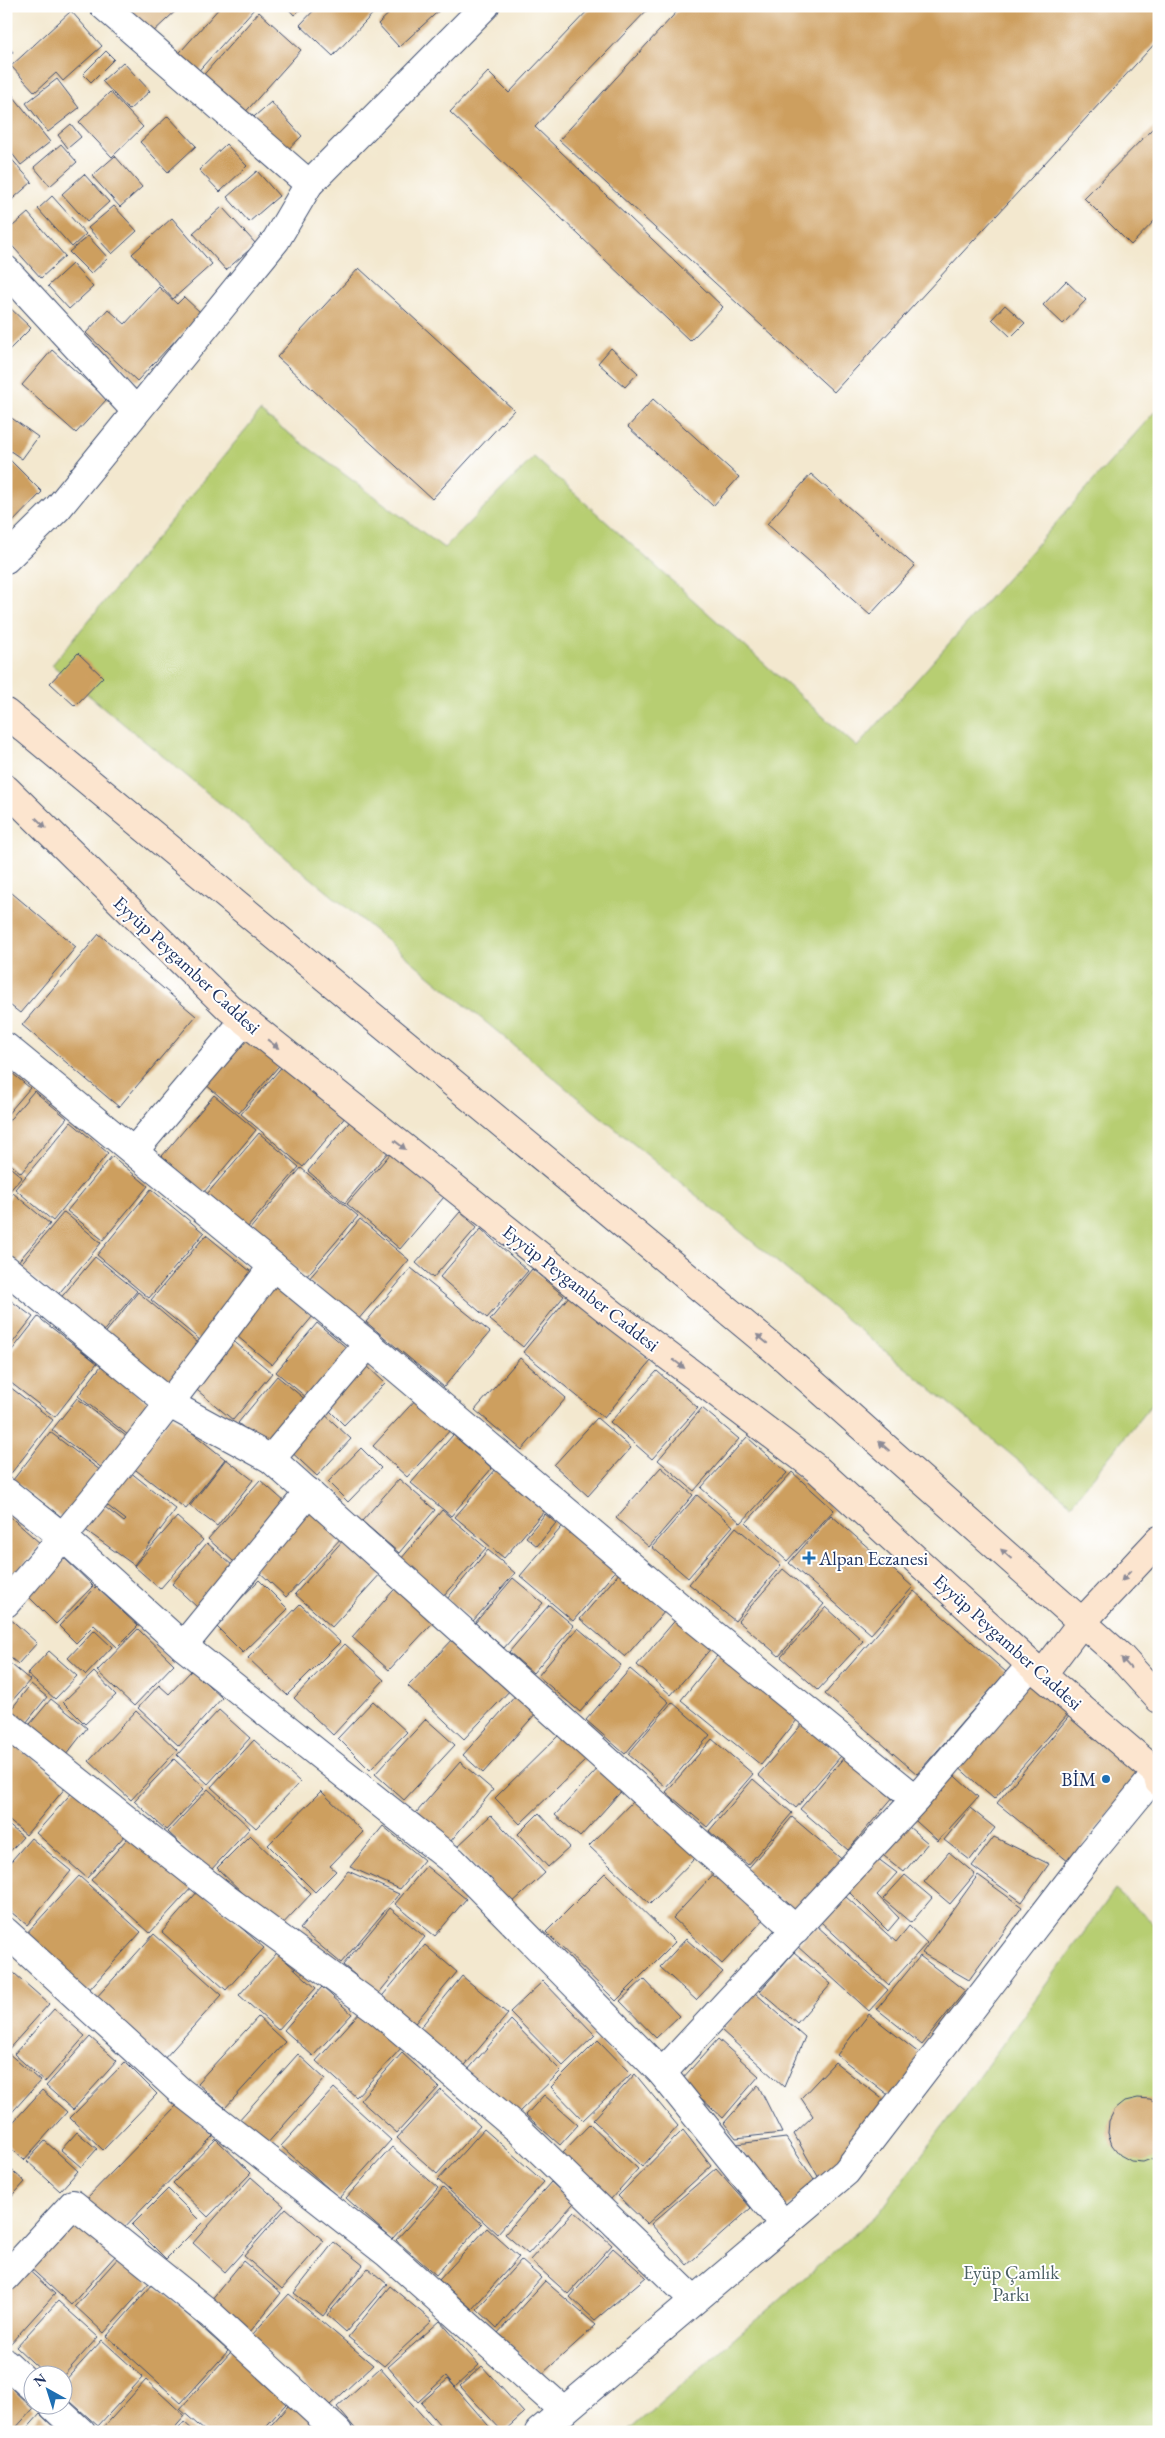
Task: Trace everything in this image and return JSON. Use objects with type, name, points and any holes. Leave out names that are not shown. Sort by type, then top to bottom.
[{"type":"street","points":[[104,6],[309,184]]},
{"type":"street","points":[[6,559],[58,508],[276,240],[309,184],[481,8]]},
{"type":"street","points":[[6,270],[136,411]]},
{"type":"street","points":[[6,714],[779,1353],[1120,1656],[1159,1699]]},
{"type":"street","name":"Eyyüp Peygamber Caddesi","points":[[6,789],[228,1008],[614,1315],[816,1468],[1158,1778]]},
{"type":"street","points":[[134,1151],[244,1021]]},
{"type":"street","points":[[6,1046],[368,1344],[681,1608],[916,1799]]},
{"type":"street","points":[[6,1603],[64,1538],[170,1404],[273,1266]]},
{"type":"street","points":[[6,1269],[170,1404],[271,1459],[796,1930]]},
{"type":"street","points":[[271,1459],[368,1344]]},
{"type":"street","points":[[6,1492],[64,1538],[183,1646],[452,1861],[662,2074],[784,2225]]},
{"type":"street","points":[[183,1646],[309,1492]]},
{"type":"street","points":[[662,2074],[1159,1540]]},
{"type":"street","points":[[6,1724],[224,1897],[382,2015],[520,2131],[694,2300]]},
{"type":"street","points":[[539,2432],[846,2172],[1092,1852],[1158,1778]]},
{"type":"street","points":[[6,1932],[180,2091],[388,2254],[564,2411]]},
{"type":"street","points":[[6,2277],[73,2204],[210,2314],[338,2432]]},
{"type":"street","points":[[6,2363],[22,2378]]},
{"type":"street","points":[[64,2416],[81,2432]]},
{"type":"green space","points":[[1159,407],[1159,1395],[1071,1504],[52,665],[260,412],[444,548],[534,457],[857,747]]},
{"type":"green space","name":"Eyüp Çamlık Parkı","points":[[1115,1890],[1159,1928],[1159,2432],[627,2432],[880,2212]]},
{"type":"building","points":[[125,6],[181,6],[151,34]]},
{"type":"building","points":[[221,6],[251,6],[254,9],[194,76],[174,59]]},
{"type":"building","points":[[286,6],[304,6],[294,15]]},
{"type":"building","points":[[318,6],[380,6],[333,56],[300,25]]},
{"type":"building","points":[[397,6],[444,6],[399,47],[378,24]]},
{"type":"building","points":[[592,6],[651,6],[535,127],[723,307],[690,341],[450,112],[488,72],[509,93]]},
{"type":"building","points":[[682,6],[1159,6],[1159,39],[834,392],[559,140]]},
{"type":"building","points":[[71,11],[102,46],[63,81],[56,73],[35,92],[11,66]]},
{"type":"building","points":[[259,12],[301,50],[241,117],[199,80]]},
{"type":"building","points":[[6,44],[13,52],[6,58]]},
{"type":"building","points":[[106,51],[114,59],[91,82],[83,74]]},
{"type":"building","points":[[123,62],[150,91],[129,110],[102,81]]},
{"type":"building","points":[[57,79],[79,108],[48,132],[26,103]]},
{"type":"building","points":[[6,87],[50,142],[21,165],[6,146]]},
{"type":"building","points":[[110,92],[143,127],[112,157],[79,122]]},
{"type":"building","points":[[271,102],[302,136],[280,157],[248,122]]},
{"type":"building","points":[[168,116],[196,146],[168,172],[140,142]]},
{"type":"building","points":[[71,124],[81,137],[68,148],[58,135]]},
{"type":"building","points":[[1156,125],[1159,127],[1159,216],[1131,245],[1084,198]]},
{"type":"building","points":[[61,144],[77,162],[50,186],[34,167]]},
{"type":"building","points":[[226,144],[247,166],[220,192],[199,170]]},
{"type":"building","points":[[6,153],[32,182],[6,205]]},
{"type":"building","points":[[115,156],[142,187],[120,207],[92,176]]},
{"type":"building","points":[[257,171],[279,196],[249,222],[227,197]]},
{"type":"building","points":[[84,174],[109,202],[87,222],[62,194]]},
{"type":"building","points":[[52,196],[86,234],[72,247],[38,209]]},
{"type":"building","points":[[114,206],[137,231],[112,254],[88,228]]},
{"type":"building","points":[[222,207],[256,244],[226,270],[193,233]]},
{"type":"building","points":[[28,213],[65,256],[41,278],[6,239],[6,232]]},
{"type":"building","points":[[172,218],[212,264],[173,299],[132,254]]},
{"type":"building","points":[[88,236],[108,258],[91,274],[69,252]]},
{"type":"building","points":[[72,264],[93,287],[69,309],[48,286]]},
{"type":"building","points":[[359,268],[514,410],[432,499],[277,357]]},
{"type":"building","points":[[1066,281],[1086,300],[1063,324],[1043,305]]},
{"type":"building","points":[[159,287],[177,304],[184,297],[201,313],[137,381],[86,333],[108,309],[125,324]]},
{"type":"building","points":[[6,304],[31,328],[6,353]]},
{"type":"building","points":[[1005,305],[1025,323],[1011,337],[992,319]]},
{"type":"building","points":[[611,348],[638,373],[625,387],[598,363]]},
{"type":"building","points":[[52,350],[107,399],[76,433],[22,385]]},
{"type":"building","points":[[653,399],[739,477],[713,506],[628,427]]},
{"type":"building","points":[[6,414],[38,437],[22,459],[6,448]]},
{"type":"building","points":[[6,456],[42,492],[9,526],[6,523]]},
{"type":"building","points":[[811,474],[915,566],[870,615],[767,524]]},
{"type":"building","points":[[78,653],[103,677],[75,706],[50,683]]},
{"type":"building","points":[[6,888],[76,947],[20,1013],[6,1002]]},
{"type":"building","points":[[99,934],[196,1016],[119,1107],[22,1025]]},
{"type":"building","points":[[249,1032],[283,1061],[239,1113],[205,1084]]},
{"type":"building","points":[[285,1063],[347,1115],[303,1167],[241,1114]]},
{"type":"building","points":[[6,1068],[30,1088],[6,1116]]},
{"type":"building","points":[[34,1091],[67,1118],[21,1173],[6,1160],[6,1124]]},
{"type":"building","points":[[214,1095],[256,1130],[204,1192],[162,1156]]},
{"type":"building","points":[[352,1119],[389,1151],[345,1203],[308,1171]]},
{"type":"building","points":[[71,1122],[108,1153],[53,1221],[15,1189]]},
{"type":"building","points":[[259,1133],[299,1167],[247,1228],[207,1194]]},
{"type":"building","points":[[391,1153],[444,1197],[400,1249],[347,1204]]},
{"type":"building","points":[[112,1156],[148,1186],[103,1240],[67,1211]]},
{"type":"building","points":[[6,1164],[22,1177],[6,1195]]},
{"type":"building","points":[[301,1168],[358,1216],[306,1277],[249,1230]]},
{"type":"building","points":[[151,1189],[204,1233],[149,1298],[97,1255]]},
{"type":"building","points":[[13,1193],[50,1224],[16,1264],[6,1255],[6,1202]]},
{"type":"building","points":[[64,1212],[101,1243],[56,1297],[19,1266]]},
{"type":"building","points":[[460,1212],[477,1227],[433,1278],[416,1263]]},
{"type":"building","points":[[360,1219],[409,1260],[357,1321],[308,1280]]},
{"type":"building","points":[[481,1229],[528,1271],[487,1318],[440,1277]]},
{"type":"building","points":[[206,1235],[261,1280],[206,1345],[151,1300]]},
{"type":"building","points":[[95,1257],[137,1291],[101,1334],[59,1300]]},
{"type":"building","points":[[411,1268],[490,1332],[444,1387],[366,1322]]},
{"type":"building","points":[[532,1269],[564,1296],[523,1347],[490,1320]]},
{"type":"building","points":[[273,1283],[313,1316],[272,1365],[232,1332]]},
{"type":"building","points":[[138,1292],[204,1348],[168,1390],[103,1336]]},
{"type":"building","points":[[570,1295],[651,1361],[604,1418],[523,1352]]},
{"type":"building","points":[[6,1297],[33,1317],[6,1351]]},
{"type":"building","points":[[38,1317],[97,1363],[55,1417],[6,1379],[6,1358]]},
{"type":"building","points":[[317,1323],[354,1354],[313,1403],[276,1372]]},
{"type":"building","points":[[231,1339],[272,1373],[233,1420],[192,1386]]},
{"type":"building","points":[[520,1358],[566,1398],[522,1450],[475,1410]]},
{"type":"building","points":[[365,1364],[385,1383],[344,1425],[324,1405]]},
{"type":"building","points":[[101,1366],[156,1409],[133,1439],[78,1396]]},
{"type":"building","points":[[657,1371],[698,1408],[652,1459],[610,1422]]},
{"type":"building","points":[[277,1376],[313,1406],[274,1453],[238,1423]]},
{"type":"building","points":[[6,1384],[53,1420],[9,1476],[6,1474]]},
{"type":"building","points":[[419,1396],[453,1427],[407,1477],[373,1446]]},
{"type":"building","points":[[77,1398],[131,1440],[107,1472],[52,1430]]},
{"type":"building","points":[[702,1408],[739,1439],[694,1491],[658,1460]]},
{"type":"building","points":[[320,1410],[351,1439],[317,1476],[286,1447]]},
{"type":"building","points":[[171,1416],[225,1459],[186,1509],[132,1467]]},
{"type":"building","points":[[597,1418],[631,1448],[588,1496],[554,1465]]},
{"type":"building","points":[[50,1432],[105,1474],[68,1522],[13,1480]]},
{"type":"building","points":[[453,1435],[492,1468],[451,1516],[411,1483]]},
{"type":"building","points":[[747,1437],[787,1473],[741,1523],[701,1488]]},
{"type":"building","points":[[361,1448],[381,1468],[348,1502],[328,1482]]},
{"type":"building","points":[[226,1459],[253,1480],[217,1526],[190,1506]]},
{"type":"building","points":[[124,1467],[176,1509],[134,1565],[77,1524],[96,1500],[124,1522],[126,1520],[99,1499]]},
{"type":"building","points":[[661,1467],[693,1495],[649,1547],[616,1518]]},
{"type":"building","points":[[496,1469],[545,1510],[504,1558],[455,1517]]},
{"type":"building","points":[[792,1472],[834,1510],[787,1561],[746,1523]]},
{"type":"building","points":[[399,1479],[435,1510],[399,1553],[362,1521]]},
{"type":"building","points":[[260,1480],[293,1509],[241,1568],[208,1539]]},
{"type":"building","points":[[697,1495],[733,1526],[688,1578],[652,1547]]},
{"type":"building","points":[[311,1505],[344,1535],[286,1597],[254,1567]]},
{"type":"building","points":[[442,1510],[486,1548],[444,1596],[401,1559]]},
{"type":"building","points":[[6,1513],[41,1544],[6,1584]]},
{"type":"building","points":[[545,1514],[556,1523],[537,1546],[526,1537]]},
{"type":"building","points":[[831,1515],[913,1587],[871,1634],[789,1563]]},
{"type":"building","points":[[177,1517],[203,1540],[160,1589],[134,1566]]},
{"type":"building","points":[[566,1522],[619,1567],[573,1621],[520,1576]]},
{"type":"building","points":[[736,1527],[781,1565],[735,1621],[689,1584]]},
{"type":"building","points":[[345,1538],[382,1572],[332,1627],[295,1594]]},
{"type":"building","points":[[207,1543],[233,1566],[197,1607],[172,1584]]},
{"type":"building","points":[[488,1550],[515,1573],[473,1621],[447,1599]]},
{"type":"building","points":[[58,1552],[93,1586],[56,1624],[21,1589]]},
{"type":"building","points":[[783,1569],[824,1604],[779,1656],[738,1621]]},
{"type":"building","points":[[621,1571],[666,1610],[625,1657],[580,1619]]},
{"type":"building","points":[[513,1578],[543,1603],[504,1648],[475,1623]]},
{"type":"building","points":[[259,1580],[288,1609],[243,1653],[215,1625]]},
{"type":"building","points":[[401,1582],[439,1616],[389,1670],[352,1637]]},
{"type":"building","points":[[96,1587],[138,1626],[117,1647],[94,1625],[76,1643],[59,1626]]},
{"type":"building","points":[[914,1591],[1006,1672],[917,1774],[825,1694]]},
{"type":"building","points":[[300,1604],[340,1642],[287,1695],[248,1658]]},
{"type":"building","points":[[549,1605],[574,1626],[533,1673],[509,1652]]},
{"type":"building","points":[[826,1607],[863,1641],[818,1690],[781,1657]]},
{"type":"building","points":[[6,1615],[37,1643],[18,1664],[6,1654]]},
{"type":"building","points":[[678,1617],[713,1646],[671,1695],[637,1665]]},
{"type":"building","points":[[578,1628],[621,1665],[580,1712],[538,1676]]},
{"type":"building","points":[[138,1629],[174,1664],[134,1706],[97,1671]]},
{"type":"building","points":[[94,1630],[112,1647],[86,1675],[68,1658]]},
{"type":"building","points":[[458,1634],[513,1687],[464,1739],[408,1686]]},
{"type":"building","points":[[345,1644],[384,1680],[333,1735],[294,1698]]},
{"type":"building","points":[[49,1651],[77,1676],[55,1699],[27,1674]]},
{"type":"building","points":[[721,1651],[801,1715],[761,1765],[681,1700]]},
{"type":"building","points":[[6,1660],[30,1680],[6,1708]]},
{"type":"building","points":[[630,1669],[669,1702],[625,1754],[586,1720]]},
{"type":"building","points":[[192,1670],[222,1698],[179,1746],[138,1708],[159,1685],[169,1694]]},
{"type":"building","points":[[94,1672],[116,1695],[85,1724],[63,1702]]},
{"type":"building","points":[[1031,1680],[1069,1713],[994,1799],[956,1765]]},
{"type":"building","points":[[31,1684],[47,1697],[22,1728],[6,1716]]},
{"type":"building","points":[[517,1694],[537,1712],[483,1773],[463,1755]]},
{"type":"building","points":[[51,1699],[87,1728],[62,1760],[25,1730]]},
{"type":"building","points":[[373,1701],[407,1732],[370,1770],[338,1738]]},
{"type":"building","points":[[672,1702],[710,1735],[666,1787],[628,1754]]},
{"type":"building","points":[[219,1710],[250,1738],[208,1784],[177,1755]]},
{"type":"building","points":[[136,1711],[177,1750],[131,1800],[89,1761]]},
{"type":"building","points":[[1071,1714],[1142,1773],[1069,1862],[997,1803]]},
{"type":"building","points":[[426,1719],[455,1745],[404,1800],[375,1774]]},
{"type":"building","points":[[803,1723],[841,1756],[796,1808],[758,1775]]},
{"type":"building","points":[[563,1731],[589,1757],[520,1824],[495,1798]]},
{"type":"building","points":[[6,1737],[66,1787],[26,1835],[6,1818]]},
{"type":"building","points":[[712,1739],[753,1774],[707,1827],[666,1792]]},
{"type":"building","points":[[254,1740],[300,1782],[256,1828],[211,1787]]},
{"type":"building","points":[[846,1755],[894,1796],[848,1850],[800,1809]]},
{"type":"building","points":[[174,1759],[205,1788],[166,1830],[134,1801]]},
{"type":"building","points":[[460,1762],[493,1790],[450,1842],[416,1813]]},
{"type":"building","points":[[602,1764],[626,1786],[580,1837],[555,1815]]},
{"type":"building","points":[[947,1769],[978,1797],[938,1841],[907,1813]]},
{"type":"building","points":[[753,1779],[792,1813],[748,1865],[709,1831]]},
{"type":"building","points":[[75,1789],[126,1834],[87,1878],[36,1833]]},
{"type":"building","points":[[208,1789],[250,1828],[210,1871],[168,1832]]},
{"type":"building","points":[[321,1791],[363,1832],[330,1866],[336,1871],[315,1892],[268,1845]]},
{"type":"building","points":[[638,1796],[699,1854],[650,1904],[589,1846]]},
{"type":"building","points":[[970,1808],[995,1828],[970,1860],[944,1840]]},
{"type":"building","points":[[539,1813],[570,1847],[548,1867],[518,1834]]},
{"type":"building","points":[[491,1815],[545,1873],[511,1904],[457,1847]]},
{"type":"building","points":[[792,1817],[845,1862],[799,1915],[746,1871]]},
{"type":"building","points":[[903,1822],[928,1843],[904,1872],[879,1852]]},
{"type":"building","points":[[6,1823],[23,1837],[6,1856]]},
{"type":"building","points":[[383,1826],[424,1860],[400,1889],[350,1867]]},
{"type":"building","points":[[133,1832],[193,1886],[150,1933],[91,1880]]},
{"type":"building","points":[[250,1835],[311,1894],[279,1928],[217,1868]]},
{"type":"building","points":[[994,1837],[1049,1864],[1022,1902],[972,1866]]},
{"type":"building","points":[[31,1838],[71,1871],[27,1925],[6,1908],[6,1867]]},
{"type":"building","points":[[949,1852],[975,1874],[950,1904],[924,1882]]},
{"type":"building","points":[[873,1855],[897,1873],[877,1895],[899,1918],[888,1931],[847,1890]]},
{"type":"building","points":[[426,1866],[466,1899],[435,1936],[395,1904]]},
{"type":"building","points":[[719,1868],[769,1914],[722,1964],[673,1918]]},
{"type":"building","points":[[348,1871],[399,1894],[341,1963],[300,1929]]},
{"type":"building","points":[[605,1873],[675,1942],[616,2001],[546,1932]]},
{"type":"building","points":[[905,1875],[932,1898],[911,1923],[883,1899]]},
{"type":"building","points":[[978,1875],[1022,1907],[969,1980],[922,1953]]},
{"type":"building","points":[[79,1876],[141,1932],[86,1993],[24,1936]]},
{"type":"building","points":[[199,1890],[264,1948],[226,1990],[162,1932]]},
{"type":"building","points":[[845,1896],[896,1942],[909,1926],[927,1943],[889,1985],[821,1922]]},
{"type":"building","points":[[390,1908],[425,1937],[378,1994],[343,1965]]},
{"type":"building","points":[[816,1925],[888,1990],[869,2011],[797,1946]]},
{"type":"building","points":[[154,1934],[222,1995],[163,2060],[95,1999]]},
{"type":"building","points":[[686,1939],[723,1972],[696,2000],[660,1967]]},
{"type":"building","points":[[425,1945],[457,1972],[411,2028],[378,2001]]},
{"type":"building","points":[[794,1952],[831,1984],[797,2023],[760,1991]]},
{"type":"building","points":[[277,1953],[316,1988],[278,2030],[239,1995]]},
{"type":"building","points":[[920,1956],[965,1991],[922,2045],[877,2009]]},
{"type":"building","points":[[6,1966],[49,2004],[6,2052]]},
{"type":"building","points":[[462,1976],[508,2014],[461,2070],[416,2033]]},
{"type":"building","points":[[644,1979],[679,2016],[656,2038],[620,2001]]},
{"type":"building","points":[[543,1981],[595,2035],[563,2066],[510,2012]]},
{"type":"building","points":[[322,1987],[352,2014],[313,2056],[284,2030]]},
{"type":"building","points":[[755,1993],[805,2037],[784,2087],[721,2030]]},
{"type":"building","points":[[54,2009],[85,2036],[45,2082],[14,2054]]},
{"type":"building","points":[[362,2010],[403,2046],[356,2097],[316,2061]]},
{"type":"building","points":[[869,2014],[924,2057],[892,2098],[837,2055]]},
{"type":"building","points":[[258,2017],[285,2042],[225,2108],[197,2083]]},
{"type":"building","points":[[511,2020],[561,2071],[516,2115],[467,2071]]},
{"type":"building","points":[[90,2037],[117,2061],[73,2110],[46,2086]]},
{"type":"building","points":[[718,2039],[759,2076],[723,2118],[681,2080]]},
{"type":"building","points":[[598,2040],[631,2074],[583,2120],[551,2087]]},
{"type":"building","points":[[7,2052],[40,2081],[6,2119],[6,2054]]},
{"type":"building","points":[[402,2053],[439,2087],[397,2133],[360,2100]]},
{"type":"building","points":[[298,2054],[325,2079],[265,2146],[238,2121]]},
{"type":"building","points":[[125,2062],[157,2094],[103,2150],[70,2118]]},
{"type":"building","points":[[835,2062],[890,2105],[820,2180],[794,2134],[813,2116],[801,2098]]},
{"type":"building","points":[[635,2074],[678,2126],[642,2167],[593,2120]]},
{"type":"building","points":[[758,2085],[782,2133],[736,2138],[724,2123]]},
{"type":"building","points":[[334,2088],[391,2140],[339,2198],[281,2146]]},
{"type":"building","points":[[42,2090],[67,2112],[24,2160],[6,2144],[6,2130]]},
{"type":"building","points":[[441,2090],[480,2126],[437,2174],[397,2138]]},
{"type":"building","points":[[544,2095],[578,2125],[560,2145],[526,2115]]},
{"type":"building","points":[[1138,2098],[1150,2099],[1159,2104],[1159,2156],[1143,2162],[1131,2161],[1120,2155],[1112,2145],[1108,2133],[1109,2121],[1115,2109],[1125,2101]]},
{"type":"building","points":[[179,2103],[213,2136],[118,2234],[84,2201]]},
{"type":"building","points":[[590,2124],[638,2169],[610,2200],[561,2154]]},
{"type":"building","points":[[484,2129],[544,2182],[497,2234],[438,2180]]},
{"type":"building","points":[[683,2130],[711,2166],[647,2224],[618,2196]]},
{"type":"building","points":[[77,2132],[97,2149],[81,2167],[61,2150]]},
{"type":"building","points":[[786,2138],[816,2183],[782,2211],[737,2144]]},
{"type":"building","points":[[216,2139],[251,2173],[208,2217],[173,2183]]},
{"type":"building","points":[[45,2141],[78,2171],[60,2191],[27,2161]]},
{"type":"building","points":[[392,2147],[438,2188],[392,2239],[346,2198]]},
{"type":"building","points":[[6,2165],[25,2182],[6,2203]]},
{"type":"building","points":[[716,2168],[751,2208],[687,2265],[651,2224]]},
{"type":"building","points":[[251,2177],[284,2206],[225,2272],[193,2243]]},
{"type":"building","points":[[551,2182],[574,2203],[528,2254],[505,2234]]},
{"type":"building","points":[[443,2188],[482,2224],[436,2275],[396,2240]]},
{"type":"building","points":[[168,2189],[202,2223],[166,2259],[132,2225]]},
{"type":"building","points":[[286,2208],[324,2241],[282,2289],[244,2256]]},
{"type":"building","points":[[574,2211],[612,2245],[568,2294],[530,2260]]},
{"type":"building","points":[[73,2214],[117,2254],[71,2305],[27,2265]]},
{"type":"building","points":[[487,2228],[519,2257],[472,2309],[439,2280]]},
{"type":"building","points":[[334,2242],[363,2265],[323,2316],[294,2293]]},
{"type":"building","points":[[613,2248],[646,2277],[595,2320],[570,2297]]},
{"type":"building","points":[[120,2256],[149,2283],[104,2333],[75,2306]]},
{"type":"building","points":[[521,2260],[541,2278],[497,2328],[477,2309]]},
{"type":"building","points":[[243,2261],[281,2293],[250,2332],[211,2300]]},
{"type":"building","points":[[25,2267],[55,2294],[10,2344],[6,2341],[6,2287]]},
{"type":"building","points":[[368,2268],[387,2284],[346,2332],[327,2315]]},
{"type":"building","points":[[545,2281],[596,2325],[542,2374],[497,2334]]},
{"type":"building","points":[[153,2284],[228,2351],[181,2403],[107,2336]]},
{"type":"building","points":[[390,2286],[432,2321],[384,2366],[348,2337]]},
{"type":"building","points":[[289,2294],[373,2365],[330,2405],[252,2335]]},
{"type":"building","points":[[58,2301],[98,2337],[72,2366],[36,2366],[16,2347]]},
{"type":"building","points":[[440,2321],[479,2365],[455,2387],[446,2376],[418,2402],[388,2367]]},
{"type":"building","points":[[102,2340],[143,2377],[98,2426],[72,2403],[72,2373]]},
{"type":"building","points":[[238,2344],[294,2395],[261,2432],[206,2432],[180,2409]]},
{"type":"building","points":[[482,2366],[524,2413],[503,2432],[460,2386]]},
{"type":"building","points":[[380,2368],[437,2432],[358,2432],[337,2407]]},
{"type":"building","points":[[448,2379],[494,2432],[446,2432],[421,2403]]},
{"type":"building","points":[[146,2380],[185,2416],[171,2432],[107,2432],[103,2428]]},
{"type":"building","points":[[6,2383],[22,2398],[22,2416],[27,2416],[12,2432],[6,2432]]},
{"type":"building","points":[[295,2398],[332,2432],[265,2432]]},
{"type":"building","points":[[38,2416],[42,2416],[59,2432],[24,2432]]},
{"type":"building","points":[[184,2422],[195,2432],[176,2432]]},
{"type":"place","name":"Alpan Eczanesi","points":[[809,1558]]},
{"type":"place","name":"BİM","points":[[1106,1779]]}]
